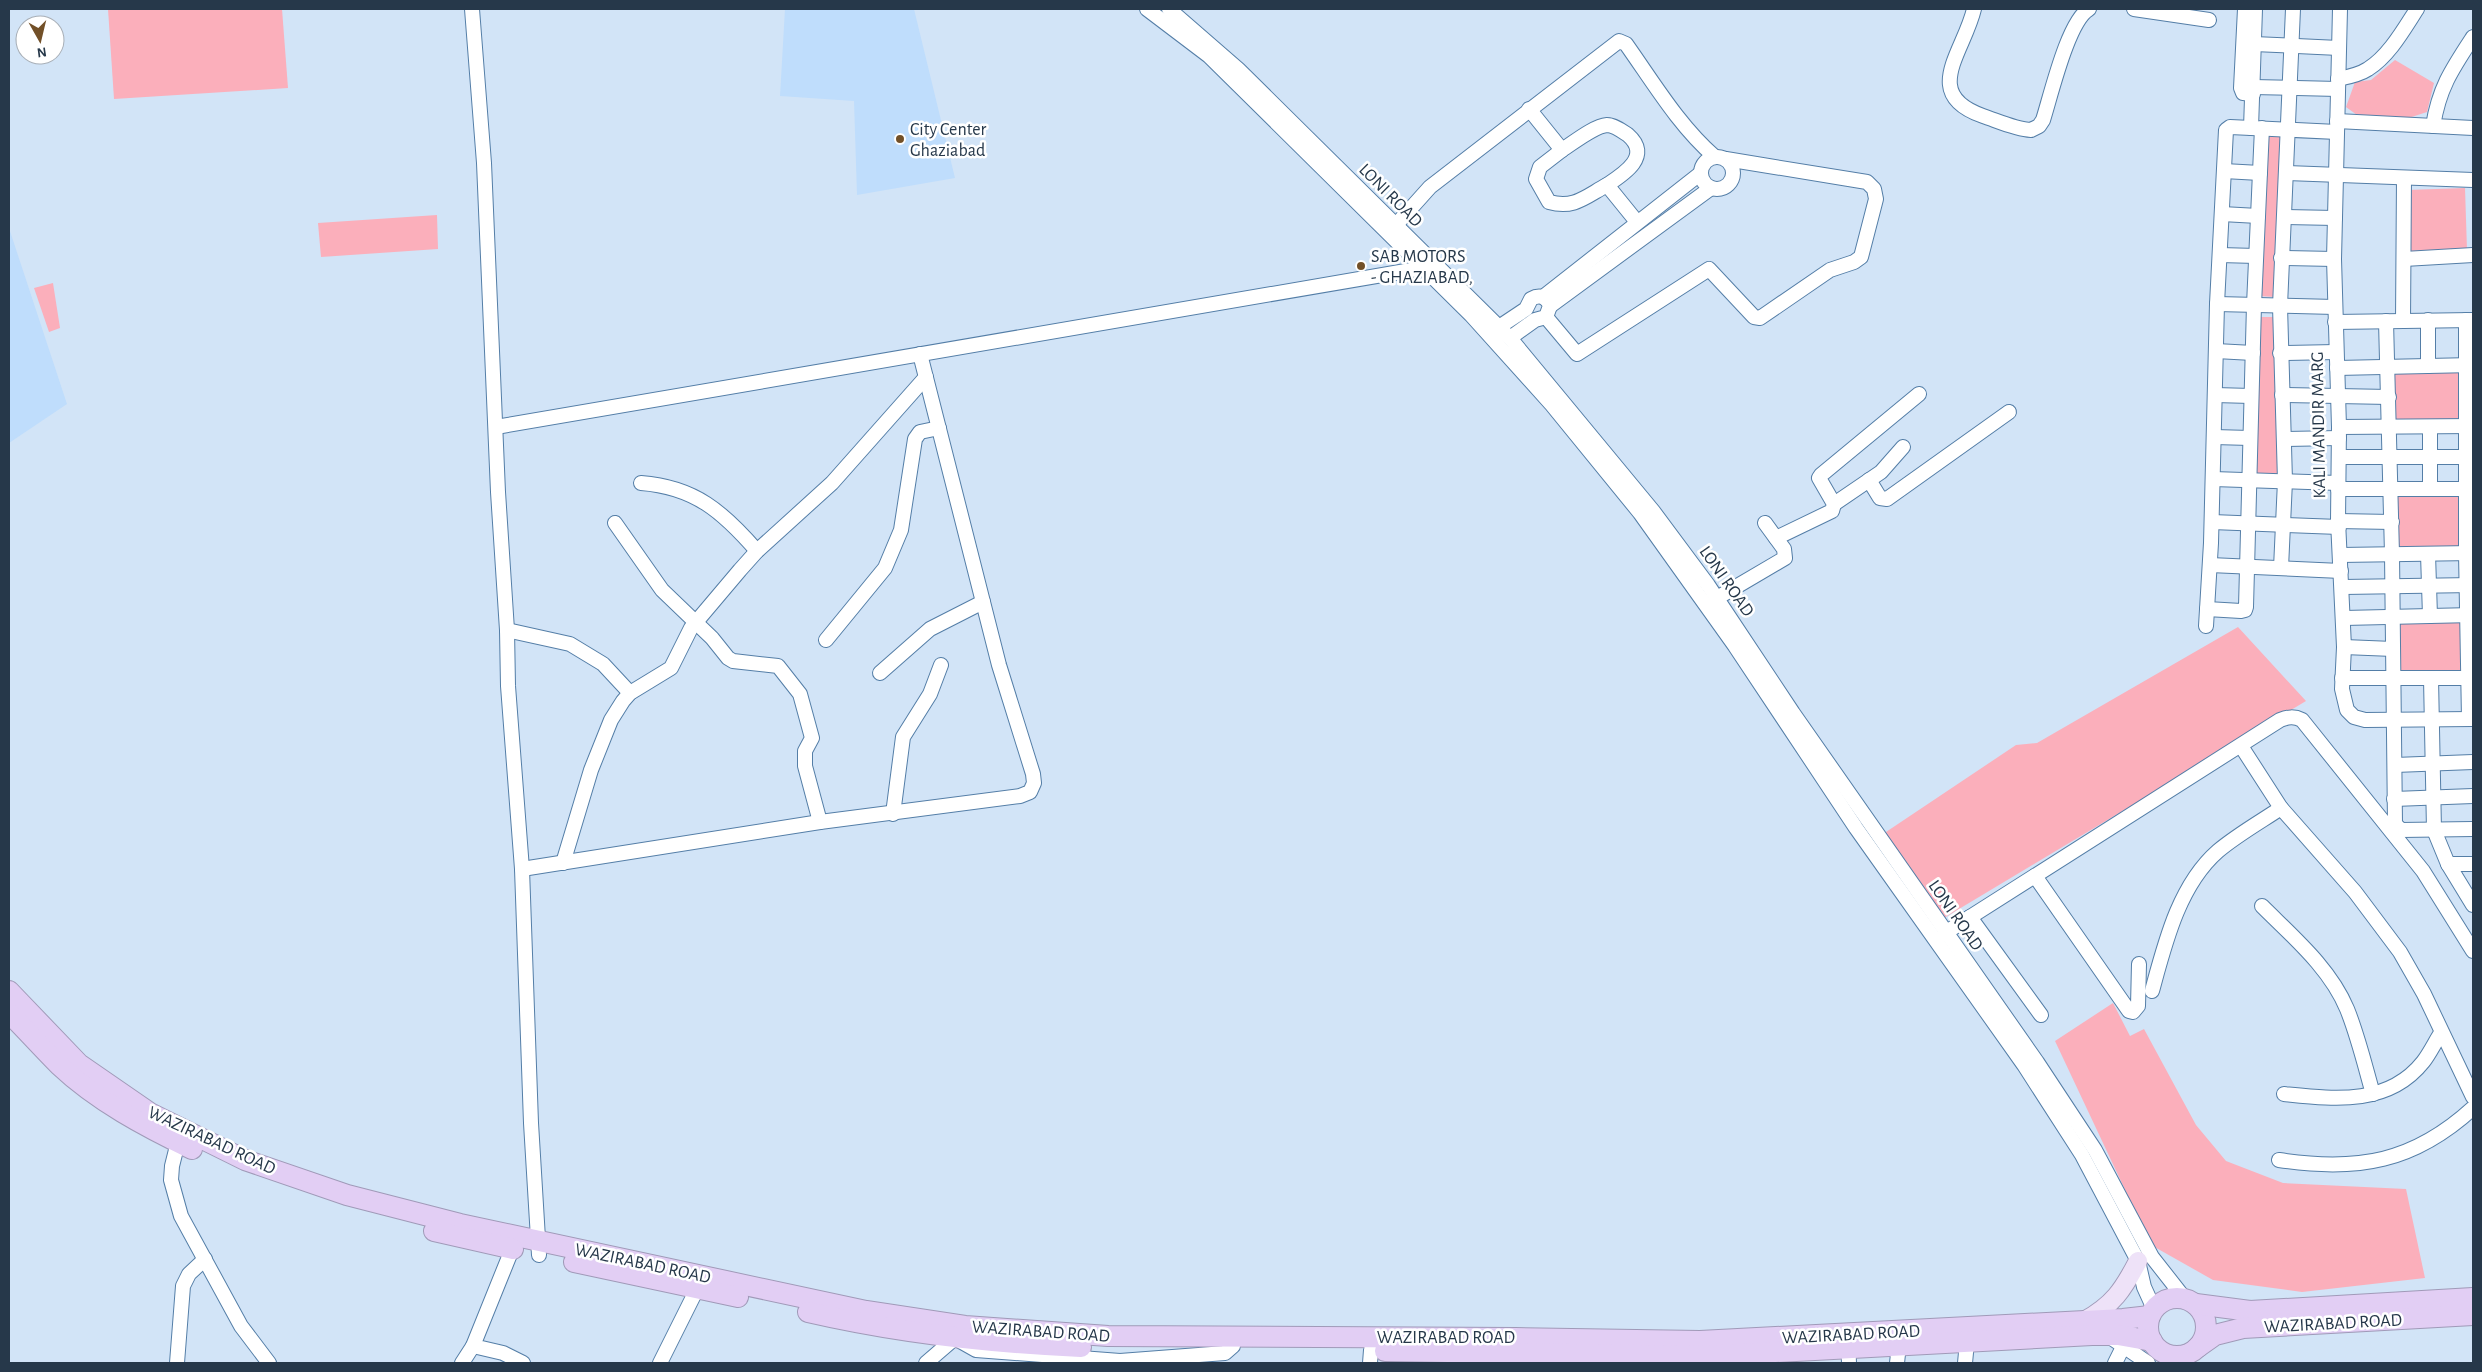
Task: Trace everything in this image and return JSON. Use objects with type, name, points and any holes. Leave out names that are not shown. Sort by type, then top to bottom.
[{"type":"highway","name":"WAZIRABAD ROAD","points":[[9,991],[79,1064],[150,1113],[245,1160],[347,1195],[515,1243]]},
{"type":"highway","name":"WAZIRABAD ROAD","points":[[9,1013],[60,1066],[102,1098],[158,1133],[248,1174],[376,1216],[866,1311],[955,1331],[1103,1348],[1233,1346],[1370,1357],[1562,1359],[1641,1359],[1690,1353]]},
{"type":"highway","name":"WAZIRABAD ROAD","points":[[538,1248],[697,1289],[871,1327],[955,1331],[1690,1353],[1848,1348],[2152,1312]]},
{"type":"highway","name":"WAZIRABAD ROAD","points":[[2191,1302],[2250,1311],[2473,1298]]},
{"type":"highway","points":[[2165,1300],[2191,1302],[2203,1314],[2206,1325],[2204,1337],[2198,1347],[2184,1355],[2175,1356],[2159,1350],[2148,1333],[2152,1312],[2165,1300]]},
{"type":"highway","name":"WAZIRABAD ROAD","points":[[2198,1347],[2216,1335],[2243,1328],[2473,1315]]},
{"type":"highway","name":"WAZIRABAD ROAD","points":[[1848,1348],[1898,1354],[1967,1342],[2152,1341]]},
{"type":"main road","points":[[2084,1321],[2104,1310],[2115,1299],[2140,1255]]},
{"type":"street","points":[[472,9],[484,163],[507,630],[508,686],[522,869],[531,1123],[538,1248]]},
{"type":"street","name":"LONI ROAD","points":[[1147,9],[1209,56],[1284,122],[1395,226],[1587,446],[1640,513],[1735,646],[1856,828],[2038,1076],[2095,1150],[2140,1255]]},
{"type":"street","name":"LONI ROAD","points":[[1169,9],[1217,48],[1284,122],[1430,266],[1510,338],[1601,446],[1717,598],[1788,705],[1945,933],[2038,1076],[2140,1255]]},
{"type":"street","points":[[1974,9],[1968,31],[1951,72],[1949,81],[1952,97],[1958,104],[1970,111],[2031,130],[2040,126],[2043,120],[2070,35],[2080,16],[2089,9]]},
{"type":"street","points":[[2134,9],[2209,20]]},
{"type":"street","points":[[2245,9],[2241,88],[2244,93],[2338,84],[2368,69],[2404,29],[2417,9]]},
{"type":"street","points":[[2207,610],[2245,610],[2260,173],[2253,91],[2255,9]]},
{"type":"street","points":[[2282,568],[2285,481],[2280,306],[2294,9]]},
{"type":"street","name":"KALI MANDIR MARG","points":[[2340,9],[2334,259],[2339,432],[2339,524],[2344,618],[2343,699],[2347,710],[2354,717],[2365,720],[2471,719]]},
{"type":"street","points":[[2404,9],[2404,29]]},
{"type":"street","points":[[2433,126],[2443,84],[2473,37]]},
{"type":"street","points":[[1395,226],[1430,187],[1616,43],[1623,41],[1701,145],[1730,162],[1734,172],[1730,183],[1722,189],[1711,188],[1703,181],[1701,173]]},
{"type":"street","points":[[2254,44],[2339,48]]},
{"type":"street","points":[[1529,109],[1562,150]]},
{"type":"street","points":[[1607,125],[1621,130],[1634,140],[1637,152],[1634,165],[1607,185],[1579,201],[1563,206],[1548,202],[1536,179],[1540,167],[1562,150],[1587,134],[1607,125]]},
{"type":"street","points":[[2206,626],[2212,522],[2217,304],[2228,127],[2289,130],[2337,126],[2473,128]]},
{"type":"street","points":[[1510,338],[1540,310],[1637,222],[1701,173],[1706,161],[1721,158],[1867,182],[1874,189],[1876,199],[1861,257],[1854,262],[1830,270],[1760,318],[1754,317],[1709,269],[1576,354],[1540,310]]},
{"type":"street","points":[[2224,171],[2260,173]]},
{"type":"street","points":[[2286,173],[2473,180]]},
{"type":"street","points":[[2403,320],[2404,178]]},
{"type":"street","points":[[1607,185],[1637,222]]},
{"type":"street","points":[[1498,327],[1540,310],[1711,188]]},
{"type":"street","points":[[2222,214],[2258,216]]},
{"type":"street","points":[[2284,217],[2335,218]]},
{"type":"street","points":[[2220,255],[2256,256]]},
{"type":"street","points":[[2404,259],[2473,255]]},
{"type":"street","points":[[2282,258],[2334,259]]},
{"type":"street","points":[[496,427],[1430,266]]},
{"type":"street","points":[[2217,304],[2335,307]]},
{"type":"street","points":[[2428,320],[2428,366]]},
{"type":"street","points":[[2336,322],[2470,320],[2471,719]]},
{"type":"street","points":[[2386,321],[2392,522],[2395,824],[2398,828],[2434,830],[2473,829]]},
{"type":"street","points":[[2216,351],[2253,353]]},
{"type":"street","points":[[2280,353],[2336,352]]},
{"type":"street","points":[[522,869],[624,851],[820,822],[1020,796],[1030,792],[1034,783],[1033,774],[999,665],[920,354]]},
{"type":"street","points":[[2337,368],[2470,365]]},
{"type":"street","points":[[563,863],[576,814],[594,762],[611,720],[630,693],[670,668],[695,622],[757,551],[838,476],[926,377]]},
{"type":"street","points":[[1834,504],[1820,484],[1819,478],[1821,475],[1919,394]]},
{"type":"street","points":[[2215,395],[2251,396]]},
{"type":"street","points":[[2282,396],[2389,397]]},
{"type":"street","points":[[1869,480],[1880,498],[1887,499],[2008,412]]},
{"type":"street","points":[[2284,439],[2390,428],[2470,426]]},
{"type":"street","points":[[2430,427],[2430,489]]},
{"type":"street","points":[[826,640],[884,568],[900,530],[915,439],[920,432],[939,428]]},
{"type":"street","points":[[2214,437],[2250,438]]},
{"type":"street","points":[[1776,538],[1829,514],[1834,504],[1881,472],[1903,447]]},
{"type":"street","points":[[2339,457],[2470,457]]},
{"type":"street","points":[[2213,479],[2285,481],[2391,489],[2470,489]]},
{"type":"street","points":[[641,483],[658,484],[685,491],[708,504],[732,522],[757,551]]},
{"type":"street","points":[[2212,522],[2283,525],[2392,522]]},
{"type":"street","points":[[615,523],[662,590],[712,638],[728,658],[733,661],[778,666],[800,694],[812,738],[805,751],[805,766],[820,822]]},
{"type":"street","points":[[1717,598],[1784,558],[1786,552],[1765,523]]},
{"type":"street","points":[[2340,554],[2470,553]]},
{"type":"street","points":[[2428,554],[2430,616]]},
{"type":"street","points":[[2210,565],[2341,571]]},
{"type":"street","points":[[2343,587],[2470,585]]},
{"type":"street","points":[[880,673],[930,629],[983,602]]},
{"type":"street","points":[[2344,618],[2470,615]]},
{"type":"street","points":[[507,630],[570,644],[603,664],[630,693]]},
{"type":"street","points":[[2344,647],[2393,649]]},
{"type":"street","points":[[893,814],[904,738],[930,694],[941,666]]},
{"type":"street","points":[[2342,678],[2471,678]]},
{"type":"street","points":[[2432,678],[2431,720],[2434,830],[2448,864],[2473,905]]},
{"type":"street","points":[[1945,933],[2280,720],[2288,717],[2302,720],[2423,871],[2473,951]]},
{"type":"street","points":[[2241,746],[2281,808],[2379,922],[2416,977],[2473,1097]]},
{"type":"street","points":[[2395,765],[2473,762]]},
{"type":"street","points":[[2394,799],[2473,796]]},
{"type":"street","points":[[2152,991],[2177,911],[2203,868],[2228,843],[2281,808]]},
{"type":"street","points":[[2448,864],[2473,864]]},
{"type":"street","points":[[2035,876],[2129,1011],[2133,1012],[2138,1006],[2139,964]]},
{"type":"street","points":[[2262,906],[2317,963],[2334,985],[2347,1010],[2373,1094]]},
{"type":"street","points":[[1970,918],[2041,1015]]},
{"type":"street","points":[[2284,1094],[2337,1099],[2373,1094],[2405,1080],[2414,1072],[2424,1061],[2441,1033]]},
{"type":"street","points":[[2280,1160],[2300,1164],[2346,1165],[2408,1152],[2450,1129],[2473,1108]]},
{"type":"street","points":[[178,1142],[172,1166],[171,1180],[175,1200],[190,1235],[241,1326],[269,1363]]},
{"type":"street","points":[[462,1363],[473,1346],[515,1243]]},
{"type":"street","points":[[2140,1255],[2191,1302]]},
{"type":"street","points":[[2140,1255],[2144,1287],[2152,1312]]},
{"type":"street","points":[[177,1363],[183,1286],[189,1274],[205,1259]]},
{"type":"street","points":[[660,1363],[697,1289]]},
{"type":"street","points":[[926,1363],[955,1331]]},
{"type":"street","points":[[2115,1341],[2115,1363]]},
{"type":"street","points":[[2115,1341],[2148,1363]]},
{"type":"street","points":[[1965,1363],[1967,1342]]},
{"type":"street","points":[[473,1346],[500,1358],[524,1363]]},
{"type":"shaded area","points":[[108,9],[282,9],[288,88],[114,99]]},
{"type":"shaded area","name":"City Center Ghaziabad","points":[[785,9],[914,9],[955,178],[857,195],[854,101],[780,96]]},
{"type":"shaded area","points":[[2395,60],[2434,83],[2427,112],[2390,124],[2357,115],[2346,107],[2355,82],[2371,80]]},
{"type":"shaded area","points":[[2265,133],[2284,134],[2276,297],[2257,296]]},
{"type":"shaded area","points":[[2465,188],[2467,250],[2408,251],[2407,190]]},
{"type":"shaded area","points":[[437,215],[438,249],[321,257],[318,223]]},
{"type":"shaded area","points":[[9,228],[67,404],[9,443]]},
{"type":"shaded area","points":[[53,283],[60,328],[49,332],[34,288]]},
{"type":"shaded area","points":[[2257,317],[2274,317],[2281,477],[2251,477]]},
{"type":"shaded area","points":[[2391,369],[2462,369],[2462,423],[2392,424]]},
{"type":"shaded area","points":[[2464,492],[2464,547],[2393,547],[2393,493]]},
{"type":"shaded area","points":[[2394,620],[2465,620],[2465,674],[2394,675]]},
{"type":"shaded area","points":[[2238,627],[2306,701],[1944,918],[1880,836],[2016,745],[2037,743]]},
{"type":"shaded area","points":[[2113,1003],[2130,1036],[2144,1029],[2196,1125],[2226,1161],[2283,1183],[2406,1189],[2425,1278],[2302,1292],[2213,1280],[2151,1245],[2055,1041]]},
{"type":"place","name":"City Center Ghaziabad","points":[[900,139]]},
{"type":"place","name":"SAB MOTORS - GHAZIABAD,","points":[[1361,266]]}]
